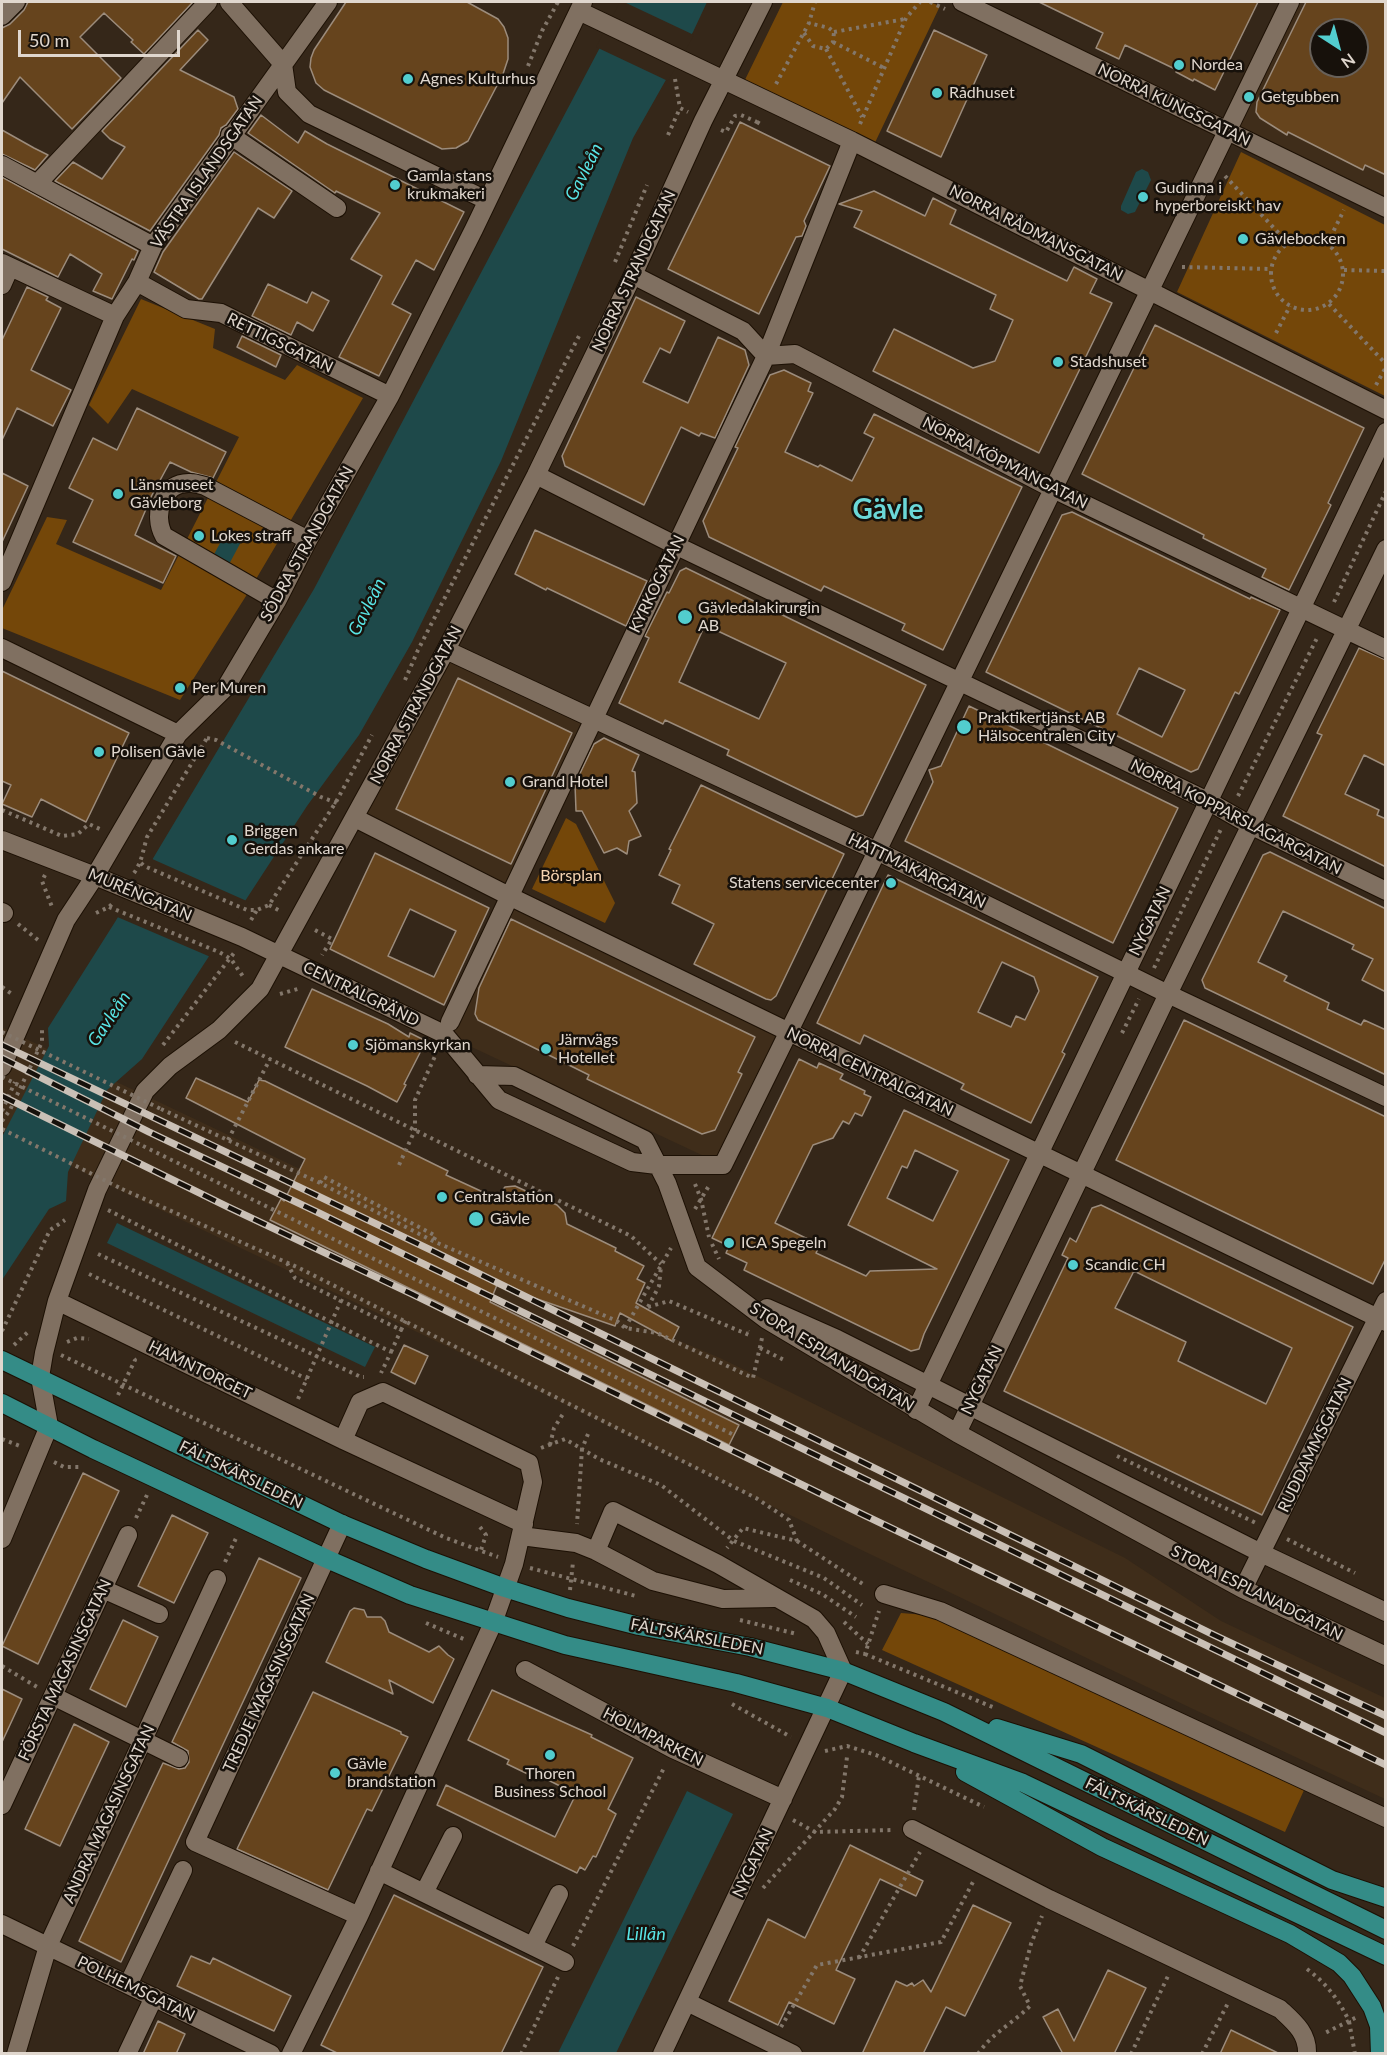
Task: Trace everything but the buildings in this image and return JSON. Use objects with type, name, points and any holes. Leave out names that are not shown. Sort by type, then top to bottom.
[{"type":"main road","name":"FÄLTSKÄRSLEDEN","points":[[2,1360],[342,1524],[426,1559],[567,1608],[639,1626],[750,1647],[843,1671],[944,1712],[1381,1928]]},
{"type":"main road","name":"FÄLTSKÄRSLEDEN","points":[[2,1403],[93,1449],[410,1595],[565,1645],[736,1683],[826,1708],[1023,1783],[1386,1956]]},
{"type":"main road","points":[[944,1712],[1081,1754],[1332,1880],[1386,1898]]},
{"type":"main road","points":[[914,1743],[1102,1847],[1290,1934],[1339,1963],[1352,1976],[1372,2007],[1379,2026],[1380,2054]]},
{"type":"street","points":[[37,184],[208,2]]},
{"type":"street","points":[[229,2],[283,64],[287,92],[309,114],[486,200]]},
{"type":"street","name":"VÄSTRA ISLANDSGATAN","points":[[2,582],[115,316],[136,282],[153,246],[327,2]]},
{"type":"street","name":"NORRA STRANDGATAN","points":[[40,1377],[57,1301],[97,1190],[145,1092],[170,1066],[219,1030],[260,988],[447,650],[536,475],[633,275],[703,121],[763,2]]},
{"type":"street","name":"NORRA KUNGSGATAN","points":[[962,2],[1386,208]]},
{"type":"street","points":[[447,1028],[477,1075],[499,1100],[632,1162],[657,1165],[723,1165],[1290,2]]},
{"type":"street","name":"NORRA RÅDMANSGATAN","points":[[581,6],[601,21],[852,141],[1386,410]]},
{"type":"street","name":"SÖDRA STRANDGATAN","points":[[2,1067],[66,920],[95,876],[178,734],[226,687],[277,601],[308,540],[390,396],[474,229],[581,6]]},
{"type":"street","points":[[230,135],[337,208]]},
{"type":"street","name":"KYRKOGATAN","points":[[447,1028],[766,356],[852,141]]},
{"type":"street","points":[[2,165],[153,246]]},
{"type":"street","points":[[2,285],[6,265],[115,316]]},
{"type":"street","points":[[633,275],[743,332],[766,356]]},
{"type":"street","name":"RETTIGSGATAN","points":[[136,282],[186,309],[221,313],[390,396]]},
{"type":"street","name":"NORRA KÖPMANGATAN","points":[[766,356],[795,354],[1053,489],[1386,649]]},
{"type":"street","name":"NYGATAN","points":[[916,1410],[1386,432]]},
{"type":"street","name":"NORRA KOPPARSLAGARGATAN","points":[[536,475],[675,545],[1208,801],[1250,825],[1386,891]]},
{"type":"street","points":[[277,601],[164,536],[159,527],[157,515],[167,492],[189,482],[205,486],[308,540]]},
{"type":"street","name":"NYGATAN","points":[[957,1433],[1250,825],[1386,549]]},
{"type":"street","points":[[2,648],[178,734]]},
{"type":"street","name":"HATTMAKARGATAN","points":[[447,650],[877,851],[1168,994],[1386,1097]]},
{"type":"street","name":"NORRA CENTRALGATAN","points":[[356,818],[511,897],[1381,1320]]},
{"type":"street","name":"MURÉNGATAN","points":[[2,840],[95,876],[278,954]]},
{"type":"street","name":"CENTRALGRÄND","points":[[278,954],[422,1023],[447,1028]]},
{"type":"street","points":[[477,1075],[514,1076],[645,1140],[667,1183],[698,1267],[732,1293]]},
{"type":"street","name":"STORA ESPLANADGATAN","points":[[732,1293],[837,1339],[1261,1553],[1386,1612]]},
{"type":"street","name":"STORA ESPLANADGATAN","points":[[732,1293],[767,1320],[957,1433],[1244,1589],[1386,1656]]},
{"type":"street","name":"HAMNTORGET","points":[[57,1301],[292,1414],[522,1530],[576,1543],[653,1581],[723,1599],[776,1598]]},
{"type":"street","name":"RUDDAMMSGATAN","points":[[1244,1589],[1381,1320],[1386,1301]]},
{"type":"street","points":[[2,1539],[49,1426],[40,1377]]},
{"type":"street","points":[[291,2054],[359,1916],[483,1647],[514,1564],[533,1482],[529,1463],[382,1392],[360,1402],[344,1440]]},
{"type":"street","points":[[596,1551],[613,1511],[718,1564],[814,1619],[826,1633],[843,1671]]},
{"type":"street","name":"TREDJE MAGASINSGATAN","points":[[342,1524],[195,1842],[359,1916]]},
{"type":"street","name":"FÖRSTA MAGASINSGATAN","points":[[2,1805],[128,1535]]},
{"type":"street","name":"ANDRA MAGASINSGATAN","points":[[16,2054],[48,1946],[217,1579]]},
{"type":"street","points":[[103,1589],[159,1614]]},
{"type":"street","points":[[884,1594],[940,1611],[1386,1818]]},
{"type":"street","name":"HOLMPARKEN","points":[[525,1670],[673,1749],[783,1799]]},
{"type":"street","name":"NYGATAN","points":[[662,2054],[783,1799],[817,1753],[826,1708],[843,1671]]},
{"type":"street","points":[[53,1696],[178,1758]]},
{"type":"street","points":[[912,1829],[1048,1899],[1280,2009],[1299,2027],[1307,2041],[1307,2054]]},
{"type":"street","points":[[424,1893],[453,1836]]},
{"type":"street","points":[[128,1985],[183,1870]]},
{"type":"street","points":[[379,1871],[566,1962]]},
{"type":"street","points":[[533,1946],[559,1894]]},
{"type":"street","name":"POLHEMSGATAN","points":[[2,1924],[271,2054]]},
{"type":"street","points":[[127,2054],[154,1997]]},
{"type":"street","points":[[687,2002],[793,2054]]},
{"type":"path","points":[[852,141],[906,18],[920,2]]},
{"type":"path","points":[[809,23],[829,28],[834,32],[906,18]]},
{"type":"path","points":[[804,32],[813,46],[826,49],[862,118]]},
{"type":"path","points":[[826,49],[832,42],[834,32]]},
{"type":"path","points":[[832,42],[884,68]]},
{"type":"path","points":[[675,79],[680,108]]},
{"type":"path","points":[[757,122],[762,125]]},
{"type":"path","points":[[1212,161],[1288,243]]},
{"type":"path","points":[[612,269],[647,185]]},
{"type":"path","points":[[1327,243],[1344,210]]},
{"type":"path","points":[[1308,238],[1318,239],[1335,250],[1344,270],[1341,289],[1329,304],[1310,311],[1290,306],[1281,300],[1271,280],[1271,269],[1280,250],[1288,243],[1308,238]]},
{"type":"path","points":[[1161,266],[1271,269]]},
{"type":"path","points":[[1344,270],[1386,271]]},
{"type":"path","points":[[1329,304],[1386,364]]},
{"type":"path","points":[[1276,333],[1290,306]]},
{"type":"path","points":[[402,686],[418,650],[581,332]]},
{"type":"path","points":[[1120,1036],[1326,620],[1386,491]]},
{"type":"path","points":[[143,864],[247,910],[257,910],[269,905],[336,802],[372,735]]},
{"type":"path","points":[[91,920],[96,913],[109,907],[126,889],[143,864],[142,852],[147,837],[207,738],[216,740],[321,797],[336,802]]},
{"type":"path","points":[[2,810],[62,836]]},
{"type":"path","points":[[109,907],[231,959]]},
{"type":"path","points":[[3,912],[41,942]]},
{"type":"path","points":[[275,998],[284,991],[306,987]]},
{"type":"path","points":[[2,1121],[10,1110],[42,1042],[42,1024],[37,1035]]},
{"type":"path","points":[[399,1165],[415,1130],[415,1100],[447,1028]]},
{"type":"path","points":[[2,1032],[320,1183],[324,1177],[327,1178],[436,1236],[434,1241],[617,1321],[625,1328],[657,1333],[753,1378],[767,1320]]},
{"type":"path","points":[[235,1042],[631,1236],[661,1264]]},
{"type":"path","points":[[27,1056],[32,1046]]},
{"type":"path","points":[[228,1140],[270,1059]]},
{"type":"path","points":[[2,1077],[734,1435]]},
{"type":"path","points":[[2,1110],[17,1078]]},
{"type":"path","points":[[159,1108],[162,1098]]},
{"type":"path","points":[[2,1129],[120,1189],[286,1262],[406,1320],[756,1498],[789,1520],[797,1541]]},
{"type":"path","points":[[137,1148],[142,1138]]},
{"type":"path","points":[[688,1165],[701,1199],[710,1240],[722,1263]]},
{"type":"path","points":[[691,1216],[723,1165]]},
{"type":"path","points":[[120,1189],[122,1179]]},
{"type":"path","points":[[104,1219],[112,1199]]},
{"type":"path","points":[[107,1209],[391,1352]]},
{"type":"path","points":[[98,1246],[98,1254],[75,1310],[64,1356],[446,1538],[514,1564],[640,1597]]},
{"type":"path","points":[[98,1254],[361,1377],[381,1373],[406,1320]]},
{"type":"path","points":[[286,1262],[295,1278],[401,1330]]},
{"type":"path","points":[[661,1264],[659,1286],[648,1307],[669,1301],[750,1335],[745,1325]]},
{"type":"path","points":[[625,1328],[661,1264]]},
{"type":"path","points":[[89,1274],[307,1379]]},
{"type":"path","points":[[292,1414],[341,1300]]},
{"type":"path","points":[[759,1348],[784,1360]]},
{"type":"path","points":[[123,1385],[131,1368]]},
{"type":"path","points":[[549,1444],[554,1428],[563,1414]]},
{"type":"path","points":[[567,1608],[576,1543],[582,1449],[588,1434]]},
{"type":"path","points":[[565,1438],[598,1459],[661,1485],[734,1541],[824,1578],[862,1605]]},
{"type":"path","points":[[128,1535],[148,1492]]},
{"type":"path","points":[[478,1523],[486,1534],[481,1550]]},
{"type":"path","points":[[734,1541],[743,1528],[797,1541],[860,1584],[884,1594],[865,1654],[831,1645]]},
{"type":"path","points":[[227,1530],[248,1540]]},
{"type":"path","points":[[217,1579],[237,1535]]},
{"type":"path","points":[[790,1580],[822,1594],[856,1617]]},
{"type":"path","points":[[730,1617],[798,1634]]},
{"type":"path","points":[[416,1619],[483,1647]]},
{"type":"path","points":[[2,1666],[53,1696]]},
{"type":"path","points":[[723,1702],[733,1704],[817,1753],[847,1746],[876,1755],[984,1807]]},
{"type":"path","points":[[521,2054],[673,1749]]},
{"type":"path","points":[[758,1894],[815,1832],[842,1797],[847,1757]]},
{"type":"path","points":[[790,1818],[815,1832],[912,1829],[919,1776]]},
{"type":"path","points":[[859,1959],[929,1837]]},
{"type":"path","points":[[772,2043],[817,1965],[941,1942],[982,1864]]},
{"type":"path","points":[[978,2054],[987,2040],[1014,2022],[1030,2006],[1020,1986],[1030,1944],[1048,1899]]},
{"type":"path","points":[[1131,2054],[1176,1958]]},
{"type":"path","points":[[1305,1968],[1322,1980],[1337,1999],[1349,2022],[1330,2031]]},
{"type":"path","points":[[1202,2054],[1236,1987]]},
{"type":"shaded area","points":[[1290,2],[1385,2],[1385,208],[1227,131]]},
{"type":"shaded area","points":[[446,650],[593,718],[511,897],[787,1032],[723,1165],[444,1034],[510,897],[356,818]]},
{"type":"shaded area","points":[[3,1028],[443,1237],[570,1302],[656,1331],[720,1358],[1125,1558],[1221,1621],[1385,1698],[1385,1799],[849,1544],[2,1131]]},
{"type":"green space","points":[[783,2],[930,2],[940,6],[871,151],[741,88]]},
{"type":"green space","points":[[1241,152],[1385,225],[1385,396],[1177,292]]},
{"type":"green space","points":[[141,299],[215,329],[213,348],[285,380],[297,365],[363,398],[246,596],[180,700],[2,628],[2,610],[47,517],[67,520],[56,544],[161,590],[239,437],[132,389],[108,424],[89,405]]},
{"type":"green space","name":"Börsplan","points":[[566,818],[576,824],[615,903],[605,923],[532,889]]},
{"type":"green space","points":[[901,1613],[938,1616],[1305,1788],[1285,1832],[882,1650]]},
{"type":"water","name":"Gavleån","points":[[624,2],[707,2],[693,32],[633,138],[501,461],[412,642],[359,735],[307,806],[142,1059],[107,1090],[68,1172],[66,1201],[49,1209],[2,1280],[2,1137],[49,1046],[48,1028],[115,922],[314,589]]},
{"type":"water","points":[[1142,169],[1148,172],[1151,180],[1135,212],[1128,214],[1121,210],[1121,206],[1136,172]]},
{"type":"water","points":[[226,532],[242,540],[227,568],[211,560]]},
{"type":"water","points":[[117,1223],[375,1347],[365,1367],[107,1243]]},
{"type":"water","name":"Lillån","points":[[687,1791],[733,1814],[616,2053],[558,2053]]},
{"type":"pier","points":[[620,2],[694,35],[668,81],[596,47]]},
{"type":"pier","points":[[150,858],[249,902],[213,958],[115,916]]},
{"type":"railway","points":[[2,1045],[435,1252],[1214,1635],[1386,1716]]},
{"type":"railway","points":[[2,1058],[149,1132],[1386,1733]]},
{"type":"railway","points":[[2,1096],[866,1516],[1386,1765]]},
{"type":"place","name":"Nordea","points":[[1179,65]]},
{"type":"place","name":"Agnes Kulturhus","points":[[408,79]]},
{"type":"place","name":"Rådhuset","points":[[937,93]]},
{"type":"place","name":"Getgubben","points":[[1249,97]]},
{"type":"place","name":"Gamla stans krukmakeri","points":[[395,185]]},
{"type":"place","name":"Gudinna i hyperboreiskt hav","points":[[1143,197]]},
{"type":"place","name":"Gävlebocken","points":[[1243,239]]},
{"type":"place","name":"Stadshuset","points":[[1058,362]]},
{"type":"place","name":"Länsmuseet Gävleborg","points":[[118,494]]},
{"type":"place","name":"Lokes straff","points":[[199,536]]},
{"type":"place","name":"Gävledalakirurgin AB","points":[[685,617]]},
{"type":"place","name":"Per Muren","points":[[180,688]]},
{"type":"place","name":"Praktikertjänst AB Hälsocentralen City","points":[[964,727]]},
{"type":"place","name":"Polisen Gävle","points":[[99,752]]},
{"type":"place","name":"Grand Hotel","points":[[510,782]]},
{"type":"place","name":"Briggen Gerdas ankare","points":[[232,840]]},
{"type":"place","name":"Statens servicecenter","points":[[891,883]]},
{"type":"place","name":"Sjömanskyrkan","points":[[353,1045]]},
{"type":"place","name":"Järnvägs Hotellet","points":[[546,1049]]},
{"type":"place","name":"Centralstation","points":[[442,1197]]},
{"type":"place","name":"Gävle","points":[[476,1219]]},
{"type":"place","name":"ICA Spegeln","points":[[729,1243]]},
{"type":"place","name":"Scandic CH","points":[[1073,1265]]},
{"type":"place","name":"Thoren Business School","points":[[550,1755]]},
{"type":"place","name":"Gävle brandstation","points":[[335,1773]]},
{"type":"district","name":"Gävle","points":[[888,510]]}]
